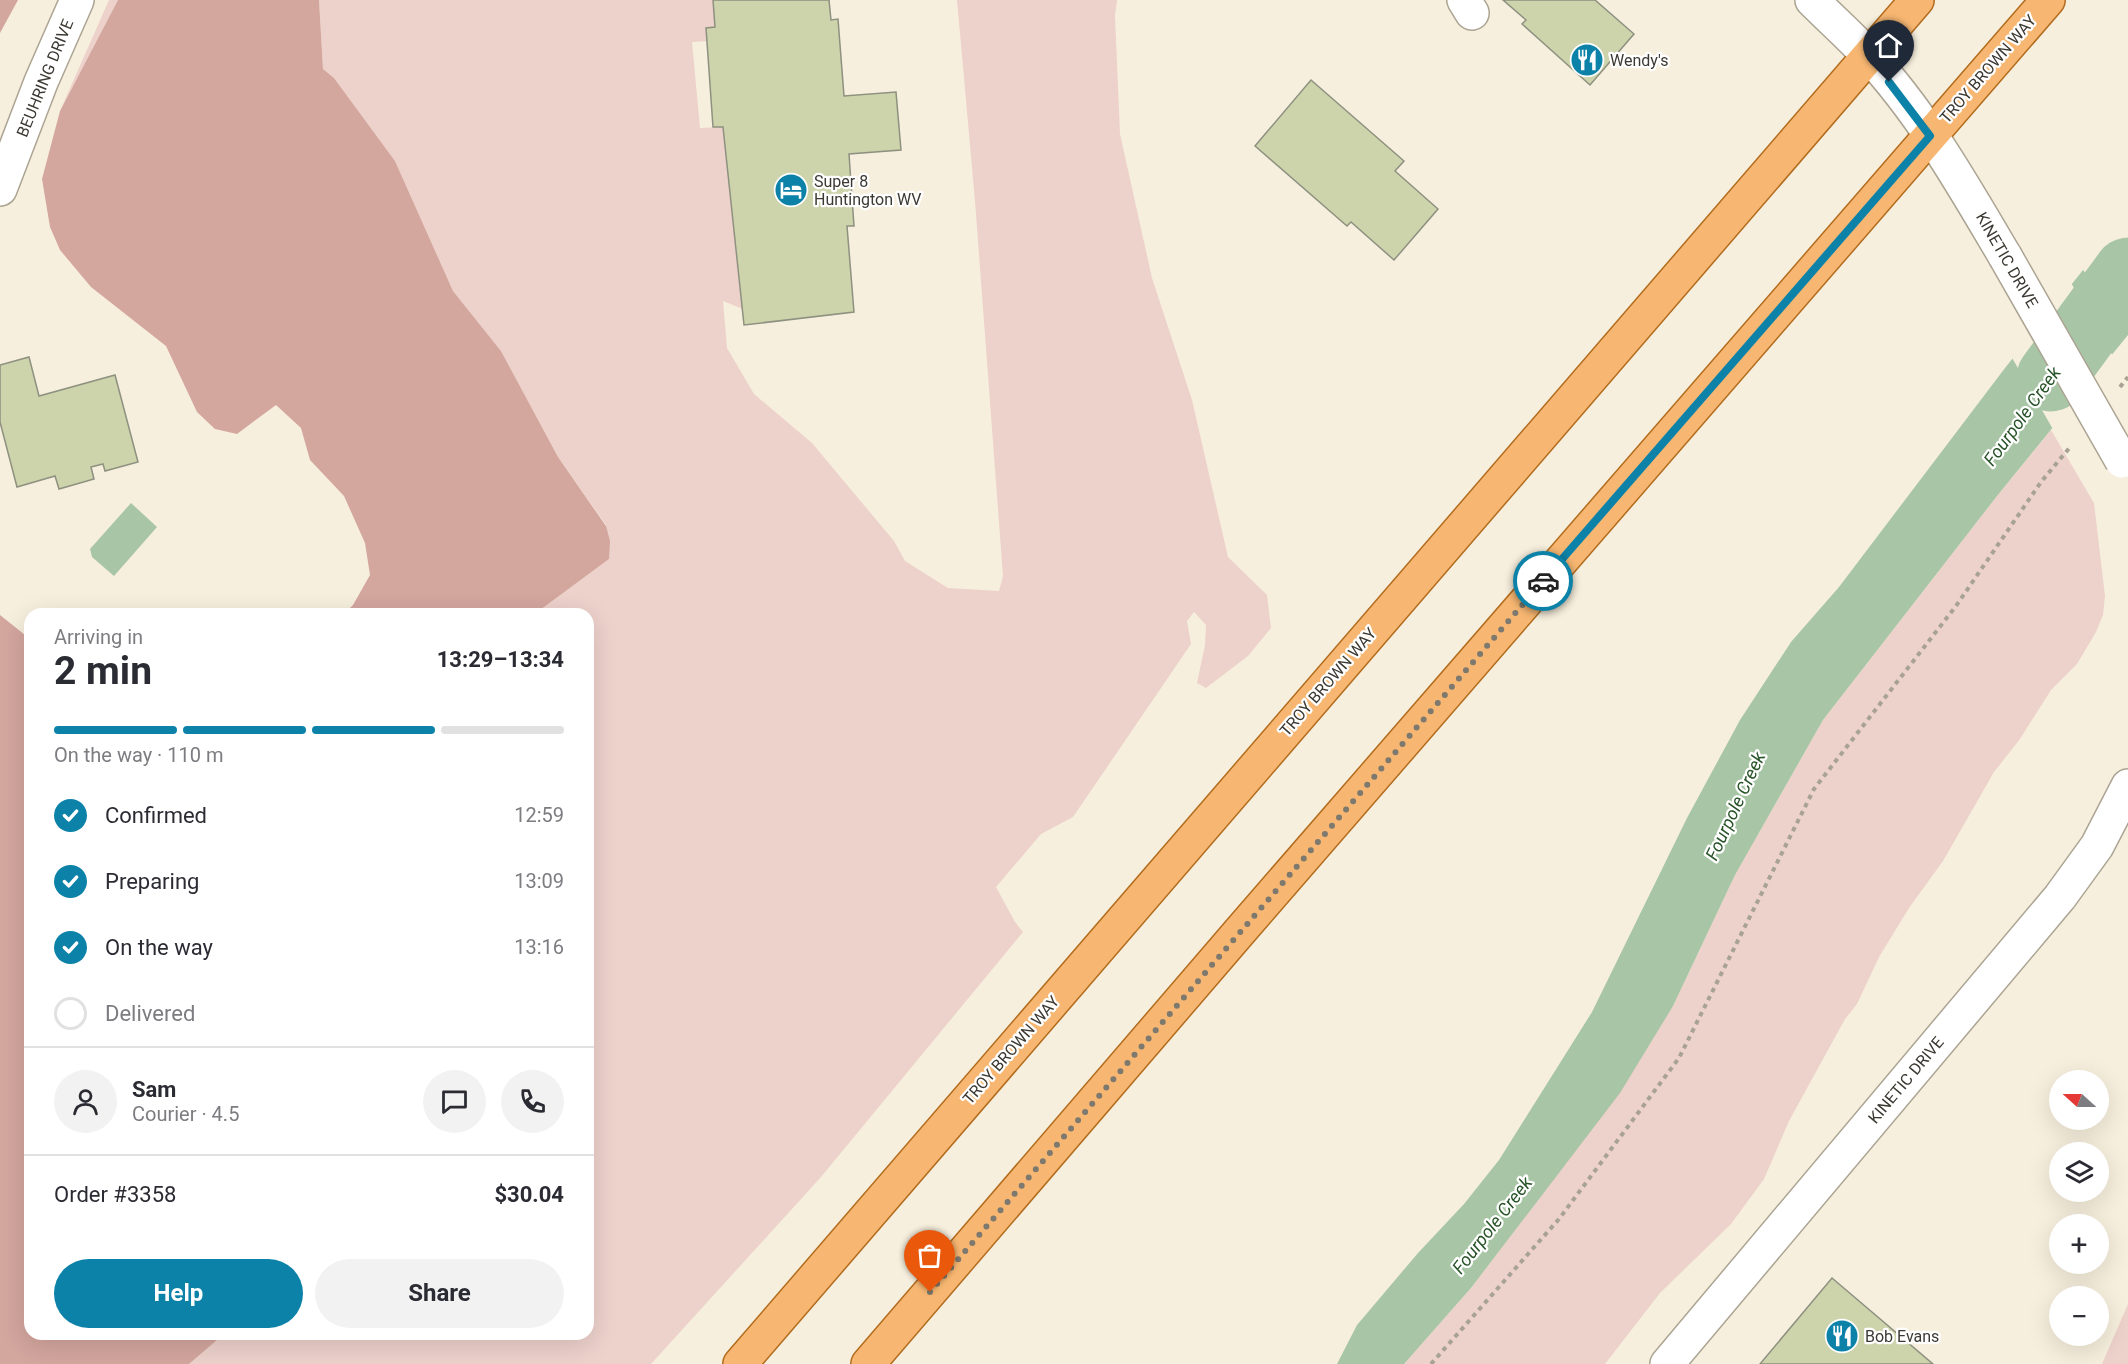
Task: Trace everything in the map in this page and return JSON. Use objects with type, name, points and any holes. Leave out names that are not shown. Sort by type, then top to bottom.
[{"type":"main road","name":"TROY BROWN WAY","points":[[740,1364],[1917,0]]},
{"type":"main road","name":"TROY BROWN WAY","points":[[868,1364],[1233,939],[2048,0]]},
{"type":"street","name":"BEUHRING DRIVE","points":[[0,189],[41,82],[77,0]]},
{"type":"street","name":"KINETIC DRIVE","points":[[1812,0],[1868,56],[1930,136],[1966,190],[2005,256],[2125,468]]},
{"type":"street","name":"KINETIC DRIVE","points":[[1667,1364],[2060,897],[2097,846],[2128,786]]},
{"type":"path","points":[[2114,394],[2128,377]]},
{"type":"path","points":[[1431,1364],[1559,1219],[1679,1058],[1814,789],[1956,606],[2041,482],[2077,438]]},
{"type":"shaded area","points":[[0,0],[18,0],[0,33]]},
{"type":"shaded area","points":[[109,0],[118,0],[60,111]]},
{"type":"shaded area","points":[[118,0],[319,0],[323,69],[334,78],[395,161],[453,291],[501,351],[558,457],[606,526],[610,541],[609,559],[543,608],[350,608],[370,575],[365,543],[344,496],[310,460],[301,428],[276,405],[237,434],[215,429],[197,412],[166,346],[91,287],[60,250],[50,227],[42,179],[60,111]]},
{"type":"shaded area","points":[[319,0],[713,0],[715,27],[706,28],[707,41],[692,42],[700,128],[723,127],[743,309],[723,301],[727,348],[754,394],[812,443],[894,541],[905,561],[948,588],[999,591],[1003,576],[975,201],[957,0],[1117,0],[1115,16],[1120,134],[1152,278],[1192,400],[1228,557],[1267,595],[1271,628],[1248,656],[1206,688],[1197,683],[1205,645],[1206,625],[1194,612],[1187,621],[1191,644],[1073,817],[1041,834],[996,887],[1023,932],[821,1177],[651,1364],[189,1364],[217,1340],[594,1340],[594,608],[543,608],[609,559],[606,525],[558,457],[501,351],[453,291],[395,161],[334,78],[323,69]]},
{"type":"shaded area","points":[[2051,430],[2094,503],[2105,596],[2103,615],[2077,664],[2051,690],[2020,739],[1994,772],[1943,861],[1909,908],[1879,957],[1857,1004],[1845,1019],[1789,1121],[1764,1179],[1731,1224],[1660,1293],[1605,1364],[1404,1364],[1471,1288],[1544,1192],[1673,1006],[1735,875],[1823,720]]},
{"type":"shaded area","points":[[0,615],[24,634],[24,1340],[217,1340],[189,1364],[0,1364]]},
{"type":"shaded area","points":[[2128,1304],[2128,1364],[2102,1364]]},
{"type":"water","points":[[2083,270],[2128,325],[2128,335],[1997,496],[1823,720],[1735,875],[1673,1006],[1620,1093],[1471,1288],[1404,1364],[1337,1364],[1357,1325],[1418,1253],[1464,1204],[1499,1160],[1592,1012],[1687,818],[1740,720],[1791,642],[1839,587],[2005,368]]},
{"type":"water","points":[[131,503],[157,527],[114,576],[92,557],[90,549]]},
{"type":"pier","points":[[2070,281],[2114,358],[2054,431],[2011,356]]},
{"type":"building","name":"Super 8 Huntington WV","points":[[713,0],[829,0],[831,20],[838,19],[844,96],[896,92],[901,150],[849,154],[854,226],[847,226],[854,312],[744,325],[723,127],[713,127],[706,28],[715,27]]},
{"type":"building","name":"Wendy's","points":[[1503,0],[1595,0],[1634,34],[1590,85],[1522,24],[1526,20]]},
{"type":"building","points":[[1311,80],[1404,161],[1395,171],[1438,209],[1394,260],[1351,222],[1347,226],[1255,146]]},
{"type":"building","points":[[29,357],[39,396],[115,375],[138,462],[105,471],[103,464],[91,467],[94,479],[59,489],[55,476],[17,487],[0,422],[0,365]]},
{"type":"building","name":"Bob Evans","points":[[1832,1278],[1933,1364],[1760,1364]]},
{"type":"waterway","name":"Fourpole Creek","points":[[2051,377],[2128,272]]},
{"type":"way so far","points":[[930,1292],[1543,581]]},
{"type":"place","name":"Wendy's","points":[[1587,60]]},
{"type":"place","name":"Super 8 Huntington WV","points":[[791,190]]},
{"type":"place","name":"Bob Evans","points":[[1842,1336]]},
{"type":"route","points":[[1543,581],[1930,136],[1889,82]]}]
